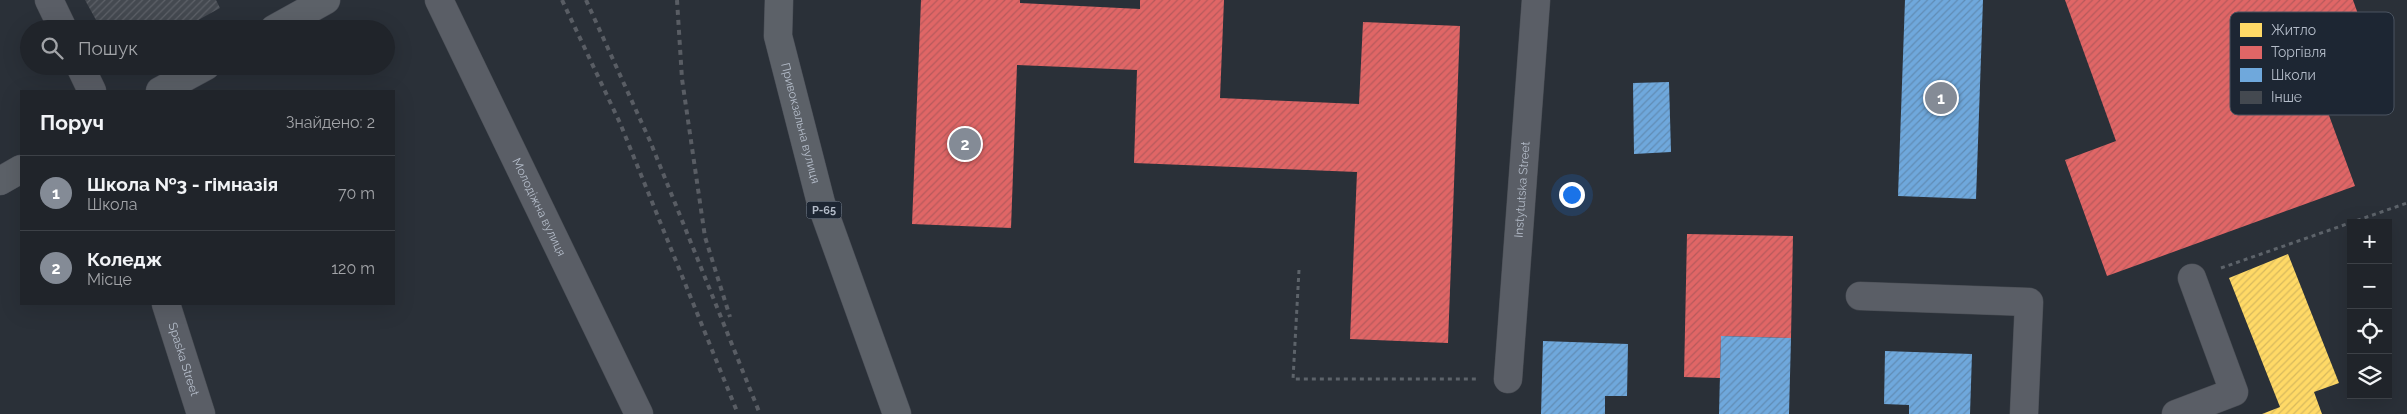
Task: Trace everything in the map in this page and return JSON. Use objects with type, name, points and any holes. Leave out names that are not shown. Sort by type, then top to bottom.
[{"type":"main road","points":[[290,20],[326,0]]},
{"type":"main road","name":"Привокзальна вулиця","points":[[779,0],[778,36],[821,204],[897,414]]},
{"type":"main road","points":[[162,90],[189,75]]},
{"type":"main road","points":[[0,181],[20,170]]},
{"type":"street","points":[[49,0],[59,20]]},
{"type":"street","name":"Молодіжна вулиця","points":[[439,0],[639,414]]},
{"type":"street","name":"Instytutska Street","points":[[1508,379],[1536,0]]},
{"type":"street","points":[[84,75],[92,90]]},
{"type":"street","points":[[2176,414],[2234,392],[2192,278]]},
{"type":"street","points":[[1860,296],[2029,302],[2024,414]]},
{"type":"street","name":"Spaska Street","points":[[166,305],[201,414]]},
{"type":"path","points":[[2192,278],[2407,203]]},
{"type":"path","points":[[1299,270],[1293,379],[1508,379]]},
{"type":"building: Житло","points":[[2288,254],[2339,383],[2314,392],[2322,414],[2262,414],[2280,407],[2229,278]]},
{"type":"building: Торгівля","points":[[921,0],[1020,0],[1020,3],[1140,9],[1140,0],[1224,0],[1220,98],[1359,104],[1363,22],[1460,26],[1448,343],[1350,339],[1357,172],[1134,163],[1137,70],[1017,65],[1011,228],[912,224]]},
{"type":"building: Торгівля","points":[[2065,0],[2353,0],[2357,12],[2230,12],[2230,115],[2329,115],[2355,186],[2107,276],[2065,160],[2116,141]]},
{"type":"building: Торгівля","points":[[1687,234],[1793,236],[1791,338],[1721,336],[1720,378],[1684,377]]},
{"type":"building: Школи","points":[[1905,0],[1983,0],[1976,199],[1898,196]]},
{"type":"building: Школи","points":[[1669,82],[1671,152],[1634,154],[1633,83]]},
{"type":"building: Школи","points":[[1721,336],[1791,338],[1789,414],[1719,414]]},
{"type":"building: Школи","points":[[1543,341],[1628,344],[1627,396],[1605,396],[1605,414],[1541,414]]},
{"type":"building: Школи","points":[[1885,351],[1972,354],[1970,414],[1909,414],[1909,405],[1884,404]]},
{"type":"building: Інше","points":[[85,0],[216,0],[220,8],[198,20],[96,20]]},
{"type":"railway","points":[[562,0],[620,123],[738,414]]},
{"type":"railway","points":[[586,0],[650,141],[760,414]]},
{"type":"railway","points":[[677,0],[682,79],[705,237],[730,317]]},
{"type":"place","name":"Школа №3 - гімназія","points":[[1941,98]]},
{"type":"place","name":"Коледж","points":[[965,144]]}]
